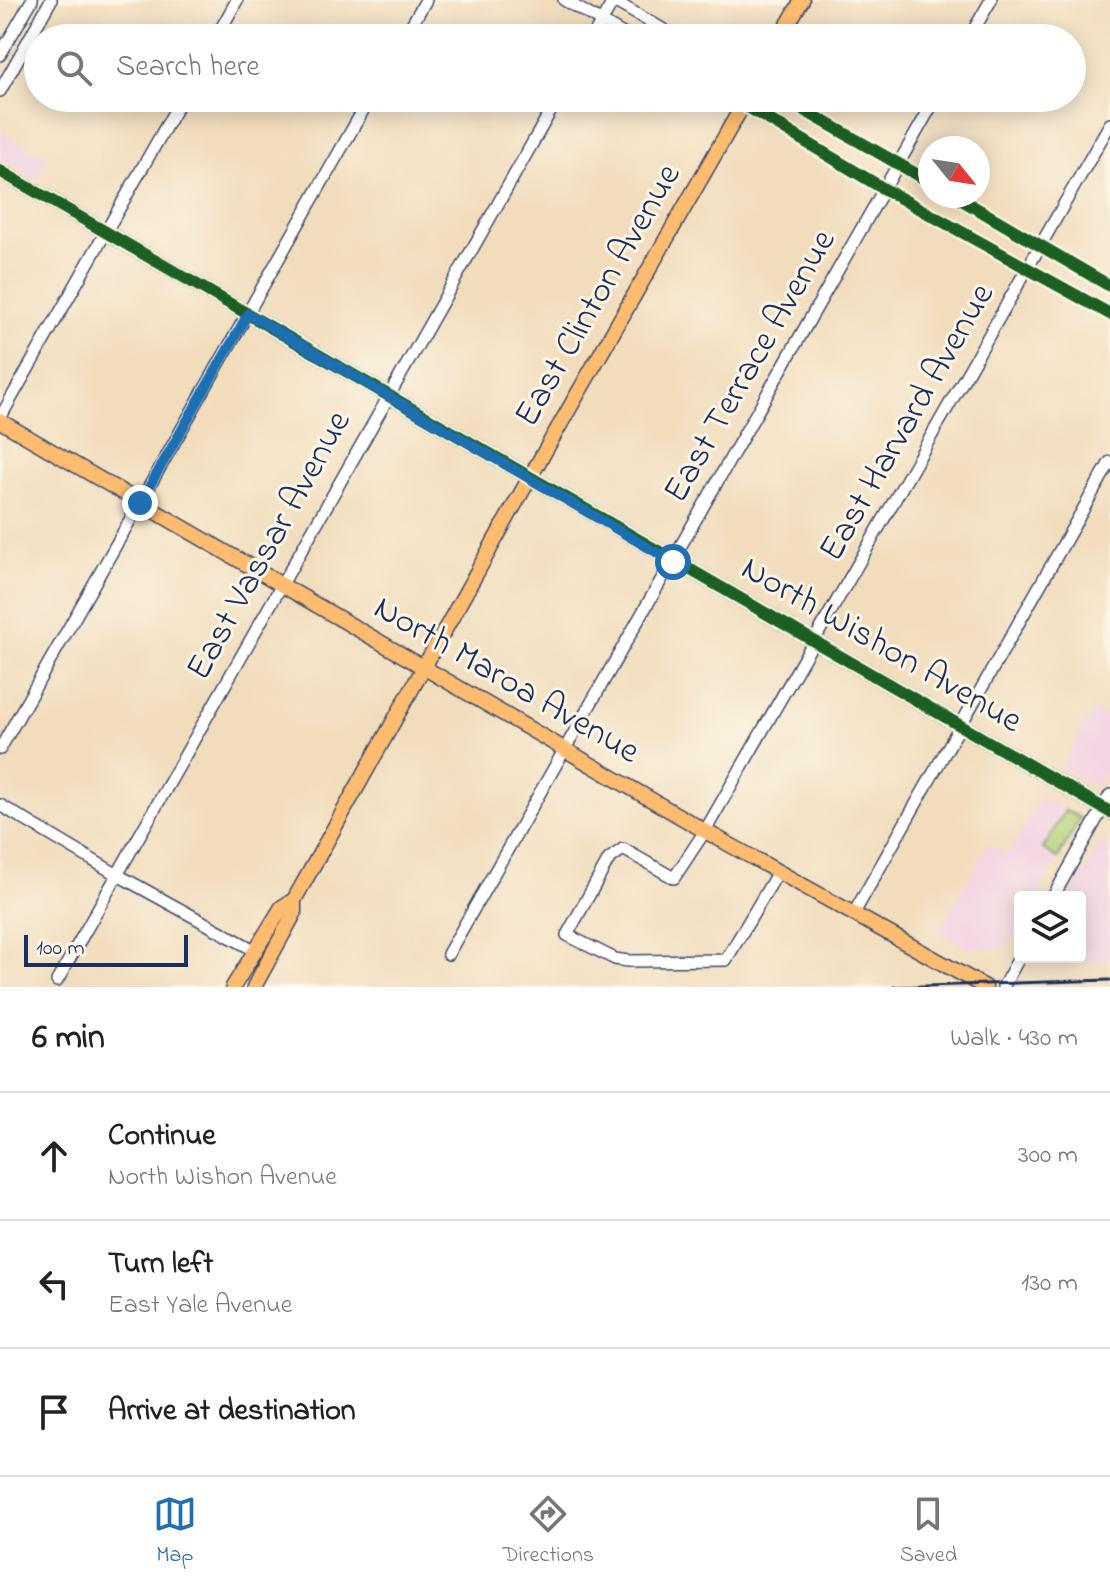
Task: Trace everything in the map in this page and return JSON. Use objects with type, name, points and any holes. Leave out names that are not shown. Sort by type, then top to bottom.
[{"type":"main road","points":[[788,24],[802,0]]},
{"type":"main road","name":"East Clinton Avenue","points":[[254,987],[294,914],[294,900],[734,112]]},
{"type":"main road","name":"North Wishon Avenue","points":[[0,171],[960,727],[1108,805]]},
{"type":"main road","name":"North Maroa Avenue","points":[[0,420],[705,831],[985,987]]},
{"type":"main road","name":"East Clinton Avenue","points":[[233,987],[282,907],[294,900]]},
{"type":"main road","points":[[246,987],[257,961],[254,950]]},
{"type":"street","points":[[0,55],[32,0]]},
{"type":"street","points":[[38,24],[51,0]]},
{"type":"street","points":[[224,24],[237,0]]},
{"type":"street","points":[[412,24],[426,0]]},
{"type":"street","points":[[564,0],[606,24]]},
{"type":"street","points":[[599,24],[613,0],[654,24]]},
{"type":"street","points":[[977,24],[991,0]]},
{"type":"street","points":[[17,26],[24,30]]},
{"type":"street","points":[[0,91],[24,48]]},
{"type":"street","points":[[0,420],[174,112]]},
{"type":"street","points":[[0,749],[362,112]]},
{"type":"street","name":"East Vassar Avenue","points":[[57,981],[550,112]]},
{"type":"street","points":[[760,112],[884,189],[1110,314]]},
{"type":"street","points":[[808,112],[918,175]]},
{"type":"street","name":"East Terrace Avenue","points":[[448,954],[928,112]]},
{"type":"street","name":"East Harvard Avenue","points":[[778,872],[726,960],[615,959],[567,935],[609,859],[623,849],[674,878],[705,831],[1110,124]]},
{"type":"street","points":[[976,208],[1110,286]]},
{"type":"street","points":[[854,913],[1110,462]]},
{"type":"street","points":[[0,805],[116,874],[254,950]]},
{"type":"street","points":[[1057,891],[1108,805]]},
{"type":"street","points":[[1003,987],[1016,963]]},
{"type":"shaded area","points":[[0,131],[49,159],[37,179],[0,158]]},
{"type":"shaded area","points":[[1094,709],[1110,718],[1110,766],[1097,788],[1061,767]]},
{"type":"shaded area","points":[[1041,796],[1065,810],[1043,849],[1058,858],[1039,891],[1014,891],[1014,935],[1002,948],[970,949],[939,931],[988,844],[1008,855]]},
{"type":"shaded area","points":[[1101,842],[1110,848],[1110,960],[1086,961],[1086,891],[1073,891]]},
{"type":"green space","points":[[1065,810],[1080,818],[1058,858],[1043,849]]},
{"type":"railway","points":[[894,987],[1110,980]]},
{"type":"cycle path","points":[[756,112],[884,189],[1110,314]]},
{"type":"cycle path","points":[[808,112],[918,175]]},
{"type":"cycle path","points":[[0,171],[1110,812]]},
{"type":"cycle path","points":[[976,208],[1110,286]]},
{"type":"route","points":[[140,503],[248,314],[673,562]]}]
